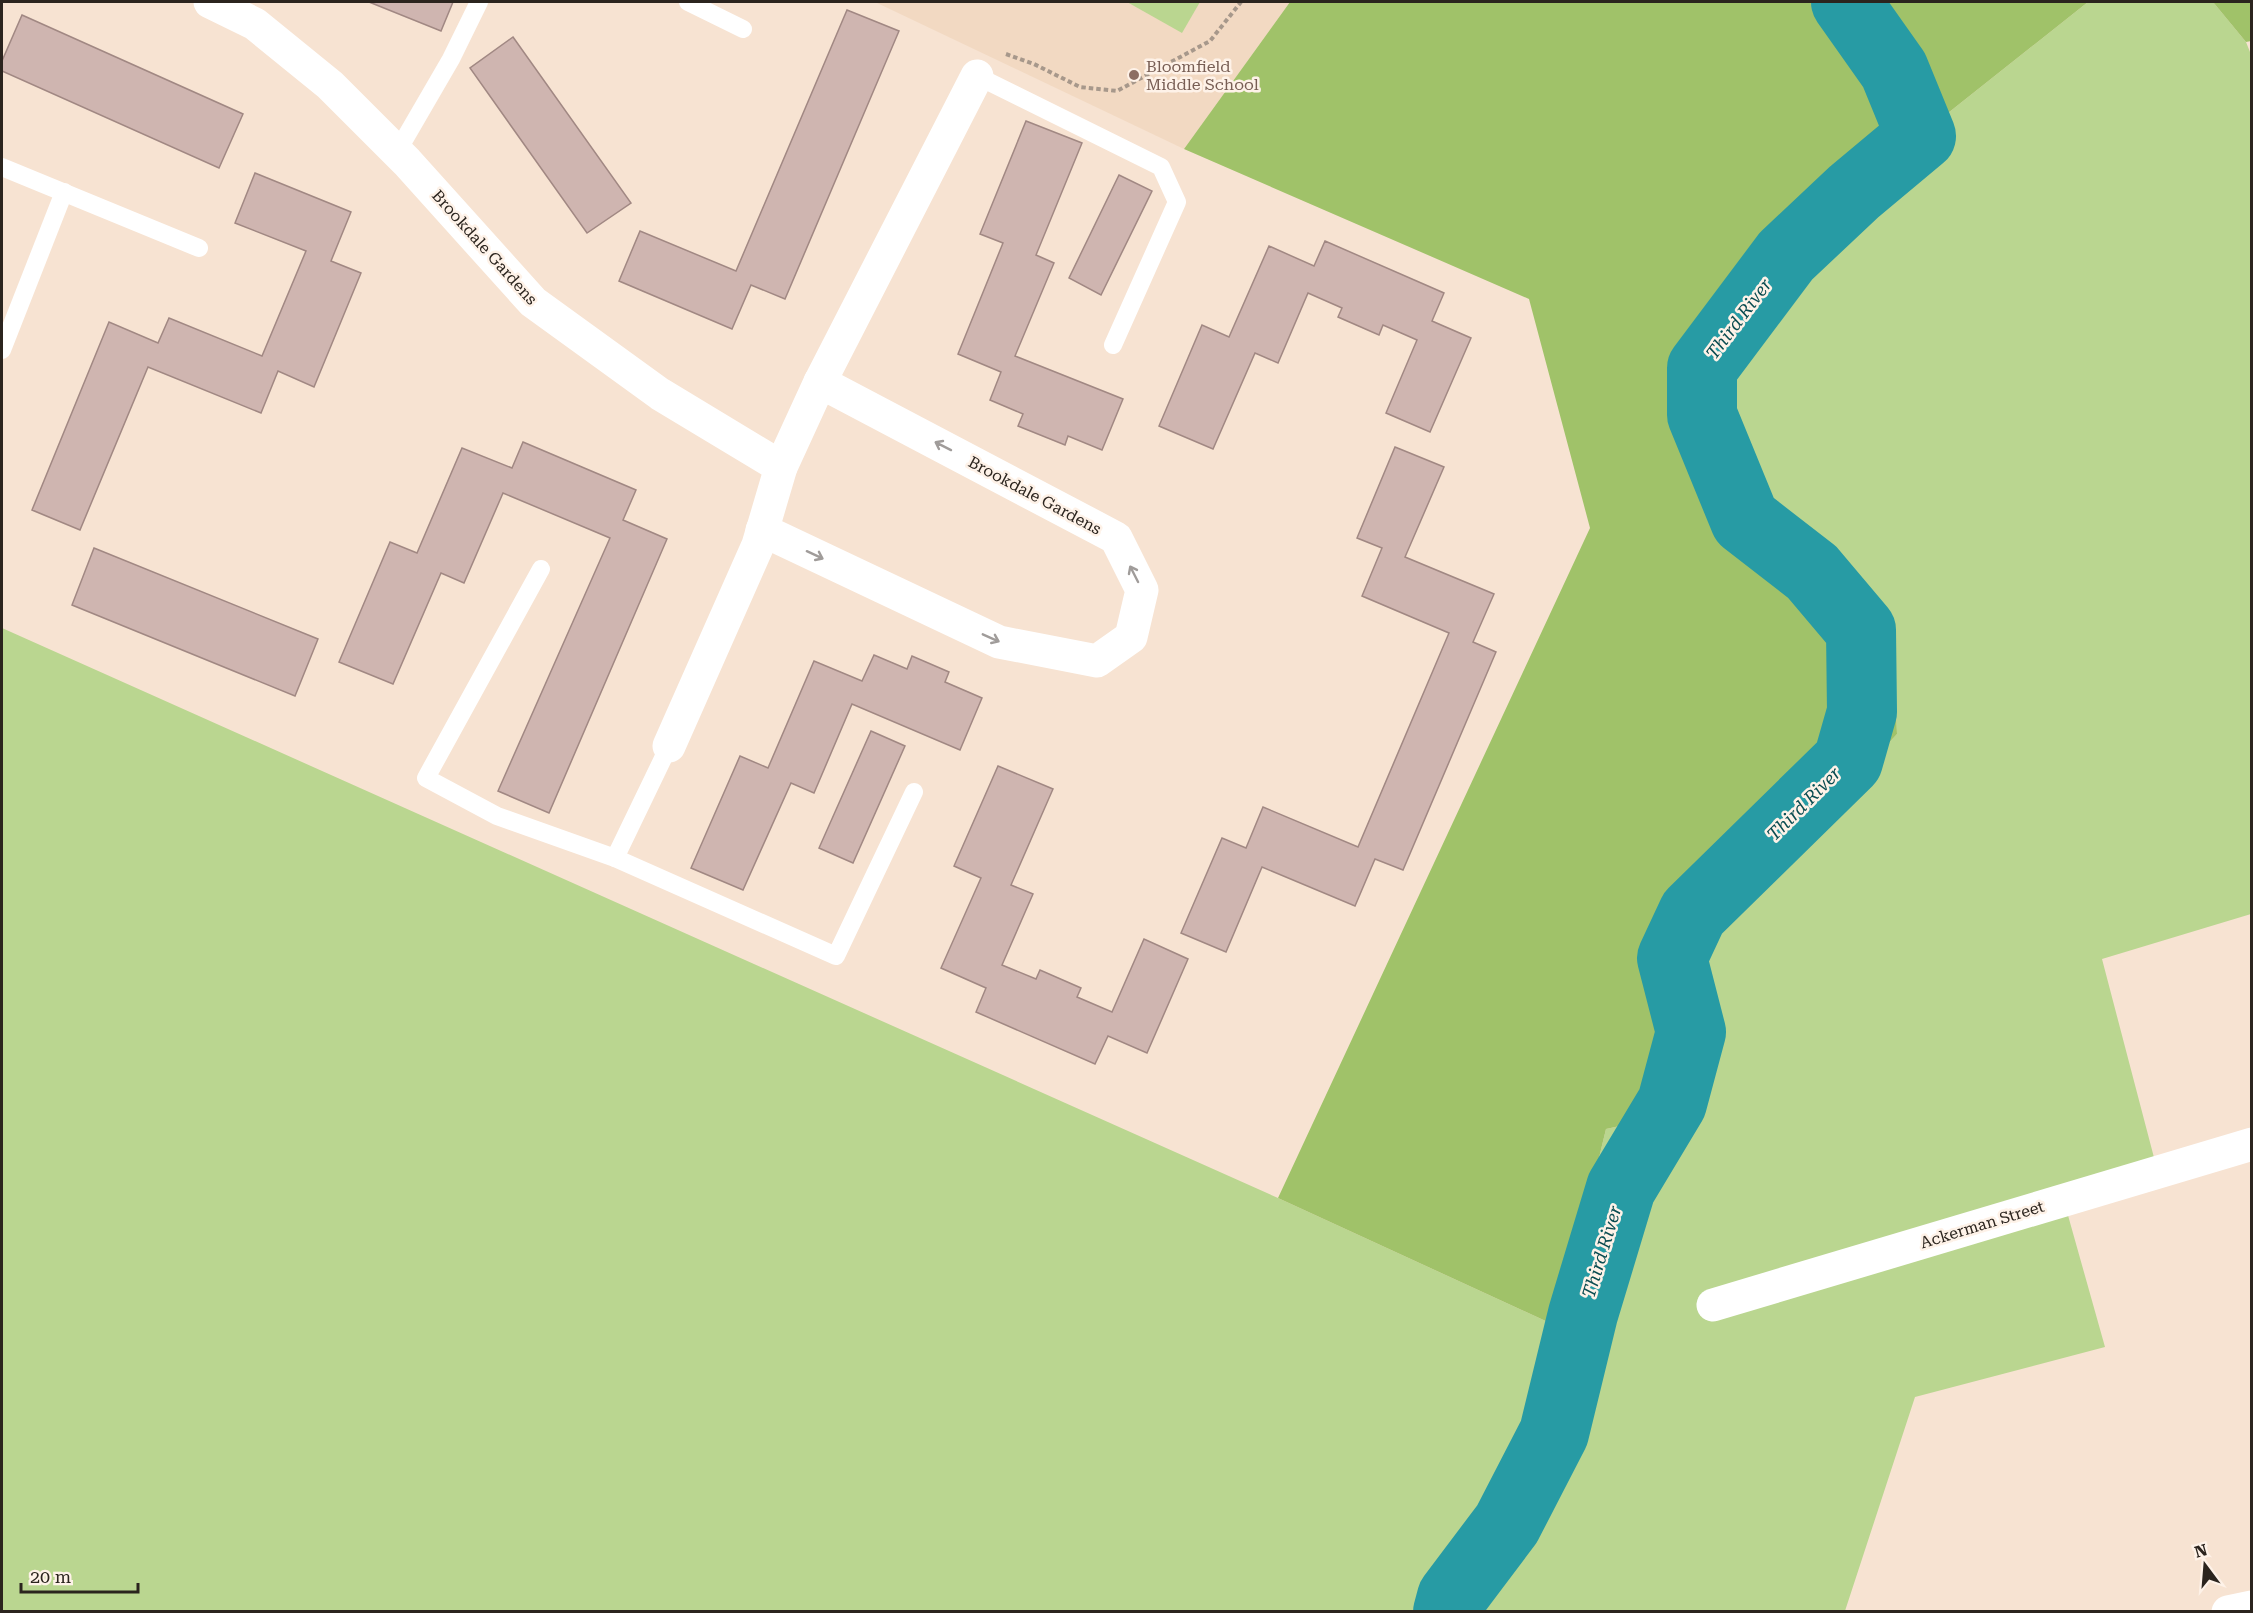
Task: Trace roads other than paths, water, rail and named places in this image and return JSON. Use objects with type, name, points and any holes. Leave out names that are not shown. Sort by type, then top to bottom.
[{"type":"street","name":"Brookdale Gardens","points":[[210,2],[255,24],[330,85],[397,152],[533,302],[660,394],[781,467]]},
{"type":"street","points":[[669,746],[758,545],[781,467],[820,382],[977,76]]},
{"type":"street","name":"Brookdale Gardens","points":[[762,530],[999,642],[1097,661],[1131,637],[1142,590],[1116,538],[820,382]]},
{"type":"street","name":"Ackerman Street","points":[[1713,1305],[2252,1144]]},
{"type":"street","points":[[2228,1611],[2252,1607]]},
{"type":"lane","points":[[397,152],[452,58],[479,2]]},
{"type":"lane","points":[[688,2],[743,29]]},
{"type":"lane","points":[[977,76],[1161,167],[1177,202],[1113,345]]},
{"type":"lane","points":[[2,167],[199,249]]},
{"type":"lane","points":[[2,350],[64,192]]},
{"type":"lane","points":[[541,569],[426,778],[497,816],[615,858],[836,956],[914,792]]},
{"type":"lane","points":[[615,858],[669,746]]},
{"type":"waterway","name":"Third River","points":[[1448,1612],[1452,1597],[1507,1524],[1554,1433],[1583,1314],[1621,1188],[1672,1103],[1691,1032],[1672,958],[1693,913],[1848,761],[1862,712],[1861,630],[1812,572],[1745,520],[1702,415],[1702,368],[1786,256],[1854,192],[1921,136],[1894,70],[1846,2]]},
{"type":"place","name":"Bloomfield Middle School","points":[[1134,75]]}]
